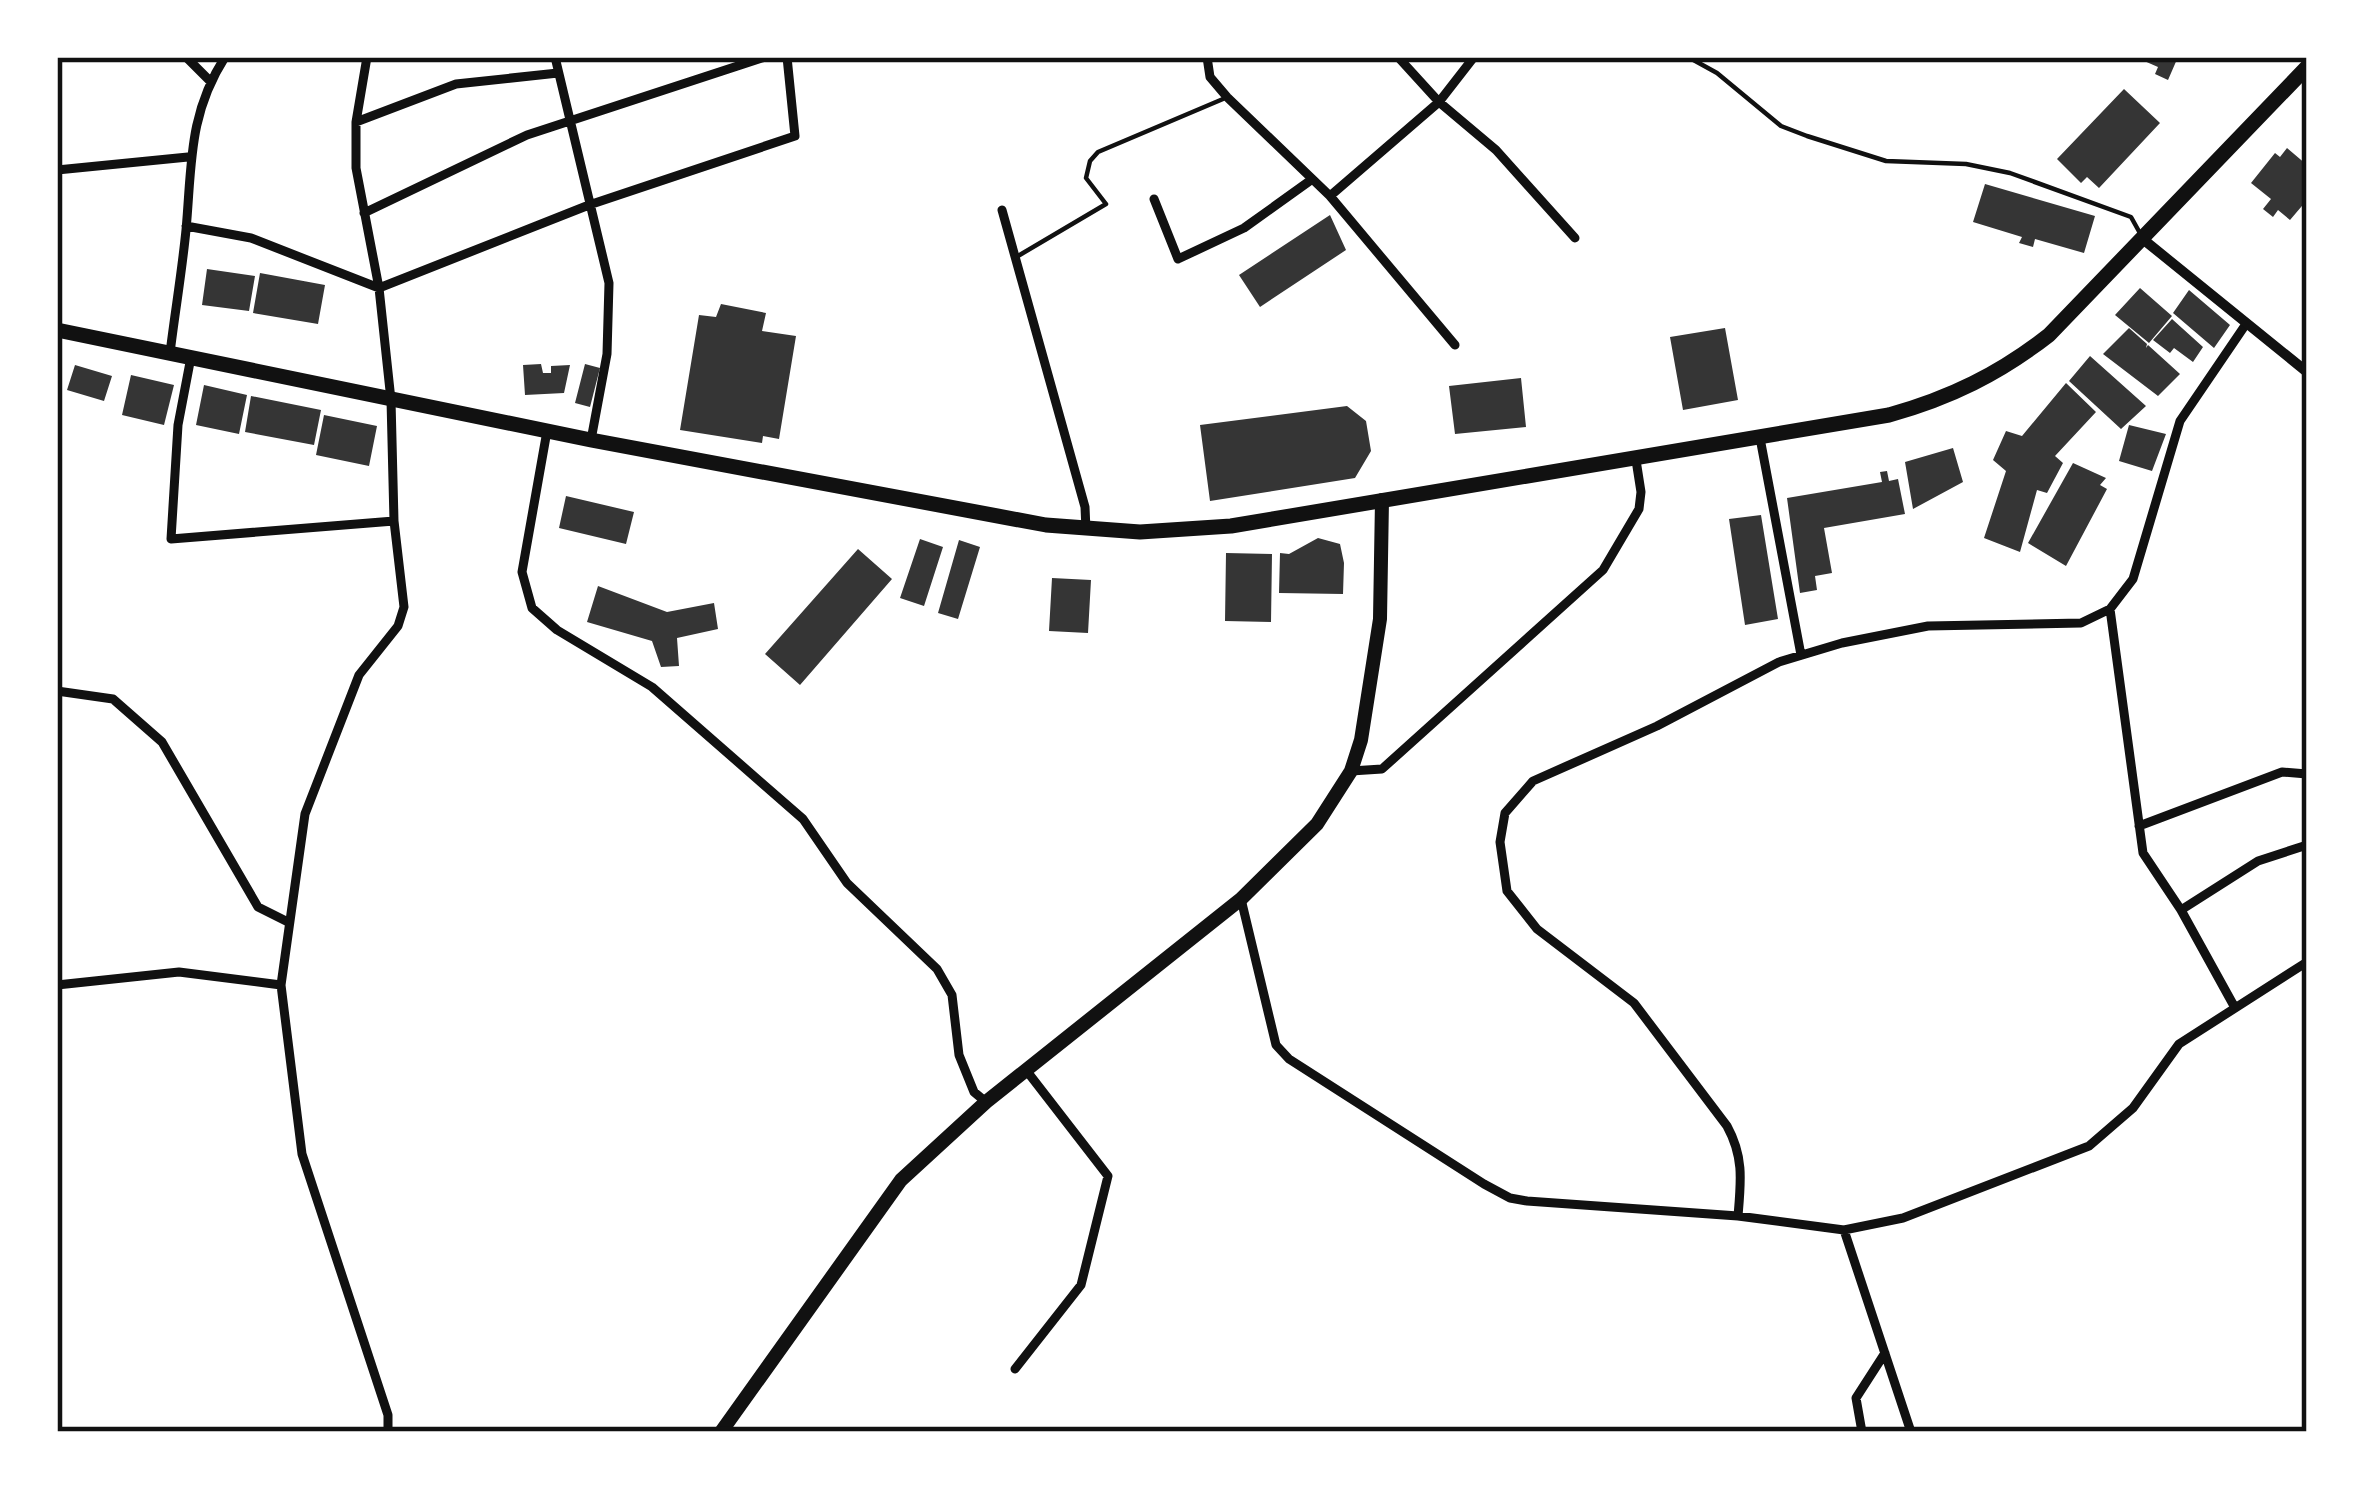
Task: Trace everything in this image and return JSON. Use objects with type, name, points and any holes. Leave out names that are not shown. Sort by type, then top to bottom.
[{"type":"highway","points":[[57,330],[984,515],[1086,530],[1231,526],[1888,415],[1966,389],[2009,365],[2049,334],[2307,67]]},
{"type":"main road","points":[[721,1432],[901,1180],[986,1102],[1241,899],[1317,824],[1352,771],[1369,700],[1380,619],[1382,500]]},
{"type":"street","points":[[186,57],[210,81]]},
{"type":"street","points":[[170,353],[186,226],[188,157],[210,81],[225,57]]},
{"type":"street","points":[[367,57],[356,122],[356,169],[380,288],[404,607],[398,626],[358,675],[305,814],[281,985],[302,1154],[388,1415],[388,1432]]},
{"type":"street","points":[[555,57],[608,283],[607,354],[591,440]]},
{"type":"street","points":[[364,213],[526,135],[765,57]]},
{"type":"street","points":[[186,226],[251,238],[380,288],[589,206],[795,136],[788,57]]},
{"type":"street","points":[[1207,57],[1210,76],[1227,97],[1330,196],[1455,345]]},
{"type":"street","points":[[1398,57],[1439,102],[1496,150],[1575,238]]},
{"type":"street","points":[[1330,196],[1439,102],[1474,57]]},
{"type":"street","points":[[356,122],[456,84],[558,73]]},
{"type":"street","points":[[57,170],[188,157]]},
{"type":"street","points":[[1154,199],[1178,259],[1244,228],[1312,179]]},
{"type":"street","points":[[1002,210],[1084,507],[1086,530]]},
{"type":"street","points":[[2144,240],[2307,372]]},
{"type":"street","points":[[1738,1216],[1742,1171],[1738,1147],[1727,1126],[1634,1003],[1538,929],[1508,891],[1500,842],[1505,813],[1533,781],[1657,726],[1757,671],[1801,655],[1928,626],[2081,623],[2110,609],[2133,579],[2180,421],[2246,324]]},
{"type":"street","points":[[191,357],[178,425],[171,539],[394,521]]},
{"type":"street","points":[[547,430],[522,572],[532,608],[557,630],[652,687],[803,819],[847,883],[937,970],[952,995],[959,1055],[974,1092],[986,1102]]},
{"type":"street","points":[[1760,438],[1801,655]]},
{"type":"street","points":[[1352,771],[1382,769],[1603,570],[1639,509],[1636,460]]},
{"type":"street","points":[[2110,609],[2143,853],[2234,1006]]},
{"type":"street","points":[[57,692],[113,699],[162,742],[258,907],[288,922]]},
{"type":"street","points":[[2139,826],[2282,772],[2307,774]]},
{"type":"street","points":[[2181,910],[2258,861],[2307,845]]},
{"type":"street","points":[[1241,899],[1276,1046],[1289,1059],[1484,1184],[1527,1201],[1738,1216],[1844,1230],[1903,1218],[2089,1146],[2133,1108],[2179,1044],[2307,962]]},
{"type":"street","points":[[57,985],[178,972],[281,985]]},
{"type":"street","points":[[1015,1369],[1081,1285],[1108,1176],[1026,1070]]},
{"type":"street","points":[[1844,1230],[1911,1432]]},
{"type":"street","points":[[1862,1432],[1856,1398],[1885,1352]]},
{"type":"lane","points":[[1688,57],[1717,73],[1781,126],[1886,160],[1966,164],[2010,173],[2131,217],[2144,240]]},
{"type":"lane","points":[[1014,259],[1106,204],[1086,178],[1098,152],[1227,97]]},
{"type":"building","points":[[2135,57],[2178,57],[2168,80],[2155,74],[2158,67]]},
{"type":"building","points":[[2124,89],[2160,123],[2099,188],[2087,177],[2081,183],[2057,159]]},
{"type":"building","points":[[2287,148],[2307,165],[2307,200],[2290,220],[2278,210],[2273,217],[2263,209],[2271,199],[2251,183],[2275,153],[2280,157]]},
{"type":"building","points":[[1985,184],[2095,216],[2084,253],[2035,239],[2033,247],[2019,243],[2022,237],[1973,222]]},
{"type":"building","points":[[1330,215],[1346,250],[1260,307],[1239,275]]},
{"type":"building","points":[[207,269],[255,276],[249,311],[202,305]]},
{"type":"building","points":[[260,273],[325,285],[318,324],[253,313]]},
{"type":"building","points":[[2140,288],[2172,316],[2149,343],[2115,315]]},
{"type":"building","points":[[2189,290],[2230,325],[2214,348],[2173,313]]},
{"type":"building","points":[[721,304],[766,313],[762,331],[796,336],[779,439],[763,436],[762,443],[680,430],[699,315],[716,317]]},
{"type":"building","points":[[2172,319],[2203,347],[2193,362],[2153,340]]},
{"type":"building","points":[[1725,328],[1738,400],[1683,410],[1670,337]]},
{"type":"building","points":[[2129,328],[2180,374],[2158,396],[2103,354]]},
{"type":"building","points":[[2090,356],[2146,406],[2121,429],[2069,381]]},
{"type":"building","points":[[541,364],[543,373],[551,373],[551,366],[570,365],[564,393],[525,395],[523,365]]},
{"type":"building","points":[[585,364],[600,368],[590,407],[575,403]]},
{"type":"building","points":[[75,365],[112,376],[104,401],[67,390]]},
{"type":"building","points":[[131,375],[174,385],[164,425],[122,415]]},
{"type":"building","points":[[1521,378],[1526,427],[1455,434],[1449,386]]},
{"type":"building","points":[[2066,383],[2096,412],[2055,456],[2063,463],[2047,493],[2037,490],[2020,552],[1984,538],[2006,471],[1993,460],[2006,431],[2022,436]]},
{"type":"building","points":[[204,385],[247,395],[239,434],[196,425]]},
{"type":"building","points":[[251,396],[321,410],[314,445],[245,432]]},
{"type":"building","points":[[1347,406],[1366,421],[1371,451],[1355,478],[1210,501],[1200,425]]},
{"type":"building","points":[[324,415],[377,426],[369,466],[316,455]]},
{"type":"building","points":[[2129,425],[2166,434],[2152,471],[2119,461]]},
{"type":"building","points":[[1953,448],[1963,482],[1913,509],[1905,462]]},
{"type":"building","points":[[2073,463],[2106,478],[2100,485],[2107,489],[2066,566],[2028,543]]},
{"type":"building","points":[[1887,471],[1889,481],[1898,479],[1905,514],[1824,528],[1832,573],[1815,576],[1817,590],[1800,593],[1787,498],[1882,482],[1880,472]]},
{"type":"building","points":[[566,496],[634,512],[626,544],[559,528]]},
{"type":"building","points":[[1761,515],[1778,619],[1745,625],[1729,519]]},
{"type":"building","points":[[1318,538],[1340,544],[1343,594],[1279,593],[1280,553],[1289,554]]},
{"type":"building","points":[[920,539],[943,547],[924,606],[900,598]]},
{"type":"building","points":[[959,540],[980,547],[958,619],[938,613]]},
{"type":"building","points":[[858,549],[892,579],[800,685],[765,654]]},
{"type":"building","points":[[1226,553],[1272,554],[1271,622],[1225,621]]},
{"type":"building","points":[[1052,578],[1091,580],[1088,633],[1049,631]]},
{"type":"building","points":[[598,586],[667,612],[714,603],[718,629],[677,638],[679,666],[661,667],[652,641],[587,622]]}]
